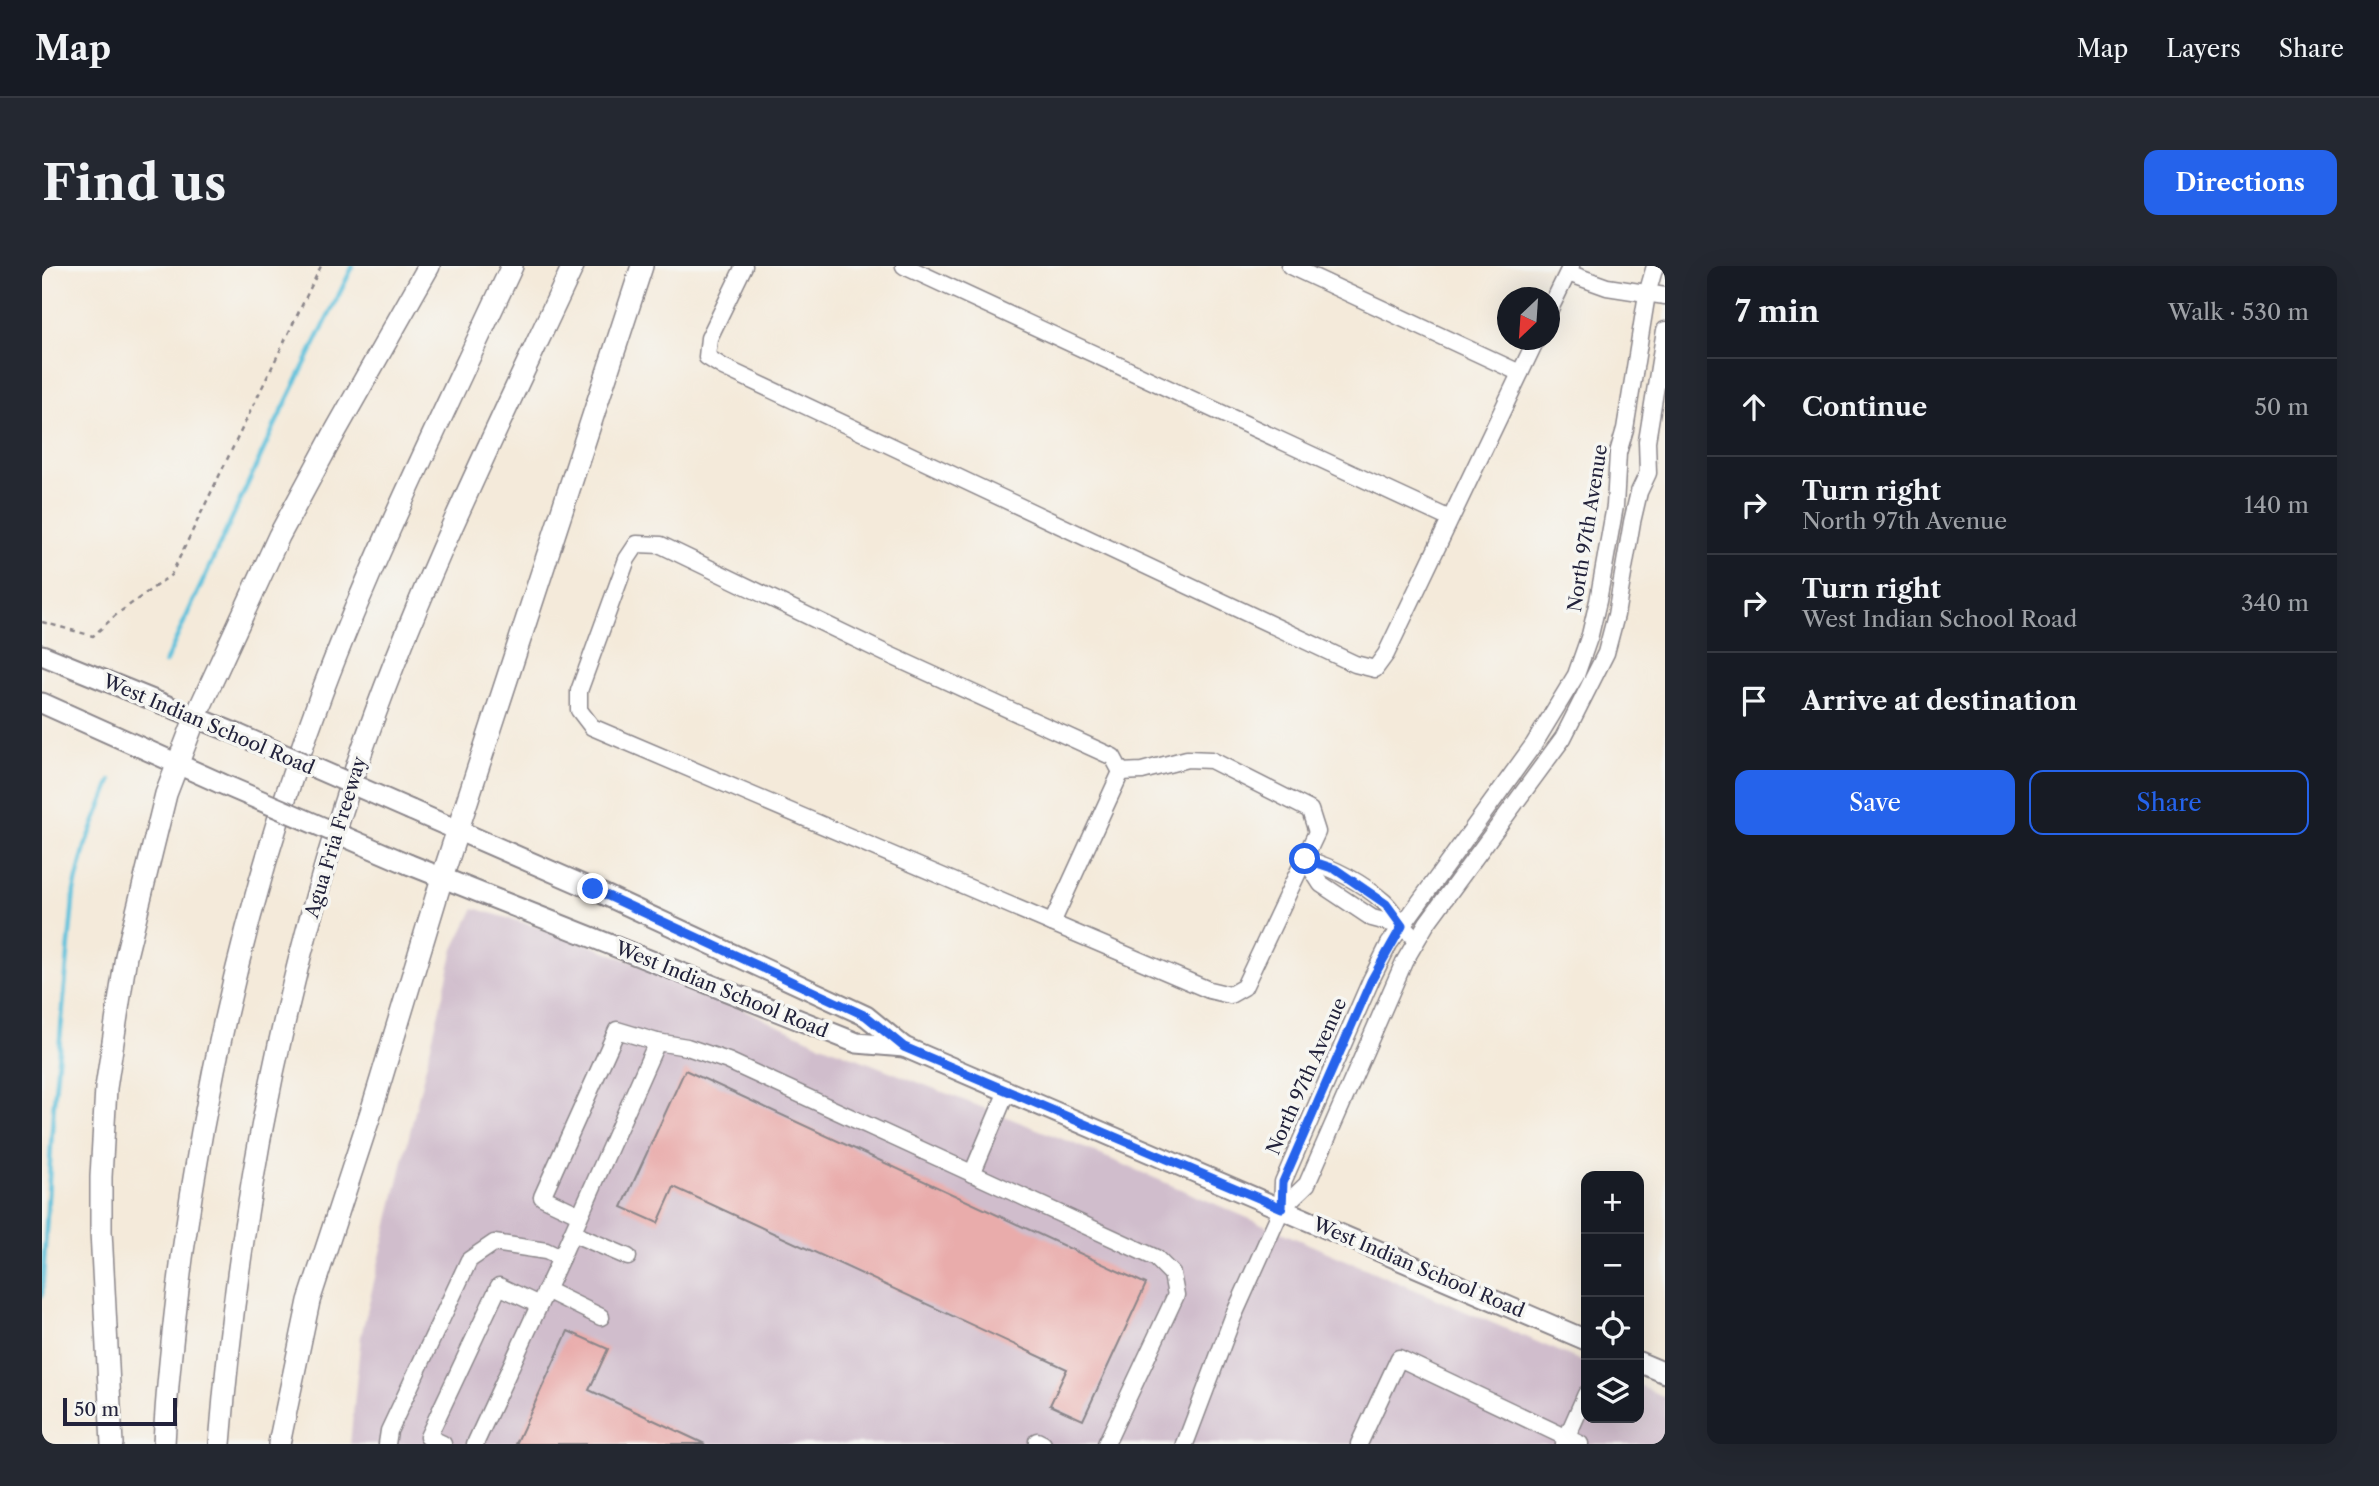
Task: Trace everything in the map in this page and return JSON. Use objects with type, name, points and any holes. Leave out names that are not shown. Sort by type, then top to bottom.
[{"type":"highway","points":[[112,1444],[101,1231],[106,1088],[129,945],[160,817],[176,764],[196,716],[279,536],[341,420],[429,266]]},
{"type":"highway","points":[[164,1444],[169,1364],[178,1289],[208,1096],[266,863],[304,742],[345,633],[398,511],[512,266]]},
{"type":"highway","name":"Agua Fria Freeway","points":[[220,1444],[236,1284],[256,1152],[283,1022],[321,878],[358,762],[414,615],[573,266]]},
{"type":"highway","points":[[279,1444],[309,1301],[372,1109],[442,878],[642,266]]},
{"type":"main road","name":"West Indian School Road","points":[[42,655],[196,716],[593,889],[866,1016],[904,1047],[1581,1338]]},
{"type":"main road","name":"West Indian School Road","points":[[42,703],[176,764],[442,878],[857,1043],[904,1047]]},
{"type":"main road","points":[[1644,1364],[1665,1373]]},
{"type":"street","points":[[744,266],[709,338],[707,357],[723,367],[1355,664],[1375,668],[1386,654],[1531,350]]},
{"type":"street","points":[[904,266],[1450,519]]},
{"type":"street","points":[[1290,266],[1520,373]]},
{"type":"street","name":"North 97th Avenue","points":[[1282,1208],[1283,1182],[1371,981],[1402,926],[1534,744],[1576,675],[1598,601],[1615,506],[1615,476],[1647,295],[1655,266]]},
{"type":"street","points":[[1560,288],[1569,269],[1607,287],[1665,296]]},
{"type":"street","points":[[1185,1444],[1233,1317],[1282,1208],[1307,1184],[1390,990],[1417,939],[1563,738],[1606,653],[1616,615],[1639,492],[1648,473],[1647,441],[1665,330]]},
{"type":"street","points":[[1621,443],[1647,441]]},
{"type":"street","points":[[637,544],[661,545],[885,653],[1113,757],[1121,772],[1142,771],[1186,759],[1211,760],[1310,810],[1317,832],[1244,987],[1230,995],[1209,990],[592,727],[579,710],[579,691],[627,559],[637,544]]},
{"type":"street","points":[[1576,675],[1591,687]]},
{"type":"street","points":[[1052,923],[1121,772]]},
{"type":"street","points":[[1305,859],[1335,869],[1386,904],[1402,926],[1417,939]]},
{"type":"street","points":[[580,1215],[542,1197],[617,1030],[657,1042],[687,1047],[728,1061],[1156,1258],[1172,1274],[1176,1295],[1106,1444]]},
{"type":"street","points":[[475,1444],[657,1042]]},
{"type":"street","points":[[972,1174],[1007,1091]]},
{"type":"street","points":[[572,1233],[628,1257]]},
{"type":"street","points":[[387,1444],[389,1431],[469,1260],[494,1243],[546,1251],[561,1258]]},
{"type":"street","points":[[443,1444],[428,1437],[499,1286],[601,1317]]},
{"type":"street","points":[[1359,1444],[1399,1358],[1570,1442],[1581,1409]]},
{"type":"path","points":[[42,622],[93,636],[117,614],[171,575],[321,266]]},
{"type":"shaded area","points":[[474,908],[568,936],[692,986],[818,1043],[1080,1146],[1581,1361],[1581,1423],[1644,1423],[1644,1388],[1665,1397],[1665,1444],[350,1444],[361,1336],[454,949]]},
{"type":"building","points":[[685,1070],[1146,1284],[1083,1420],[1050,1405],[1067,1369],[674,1187],[658,1223],[622,1207]]},
{"type":"building","points":[[568,1331],[608,1349],[589,1390],[705,1444],[516,1444]]},
{"type":"waterway","points":[[165,663],[275,425],[353,266]]},
{"type":"waterway","points":[[42,1296],[53,1113],[74,891],[85,847],[111,781]]},
{"type":"route","points":[[593,889],[866,1016],[904,1047],[1282,1208],[1283,1182],[1371,981],[1402,926],[1386,904],[1335,869],[1305,859]]}]
